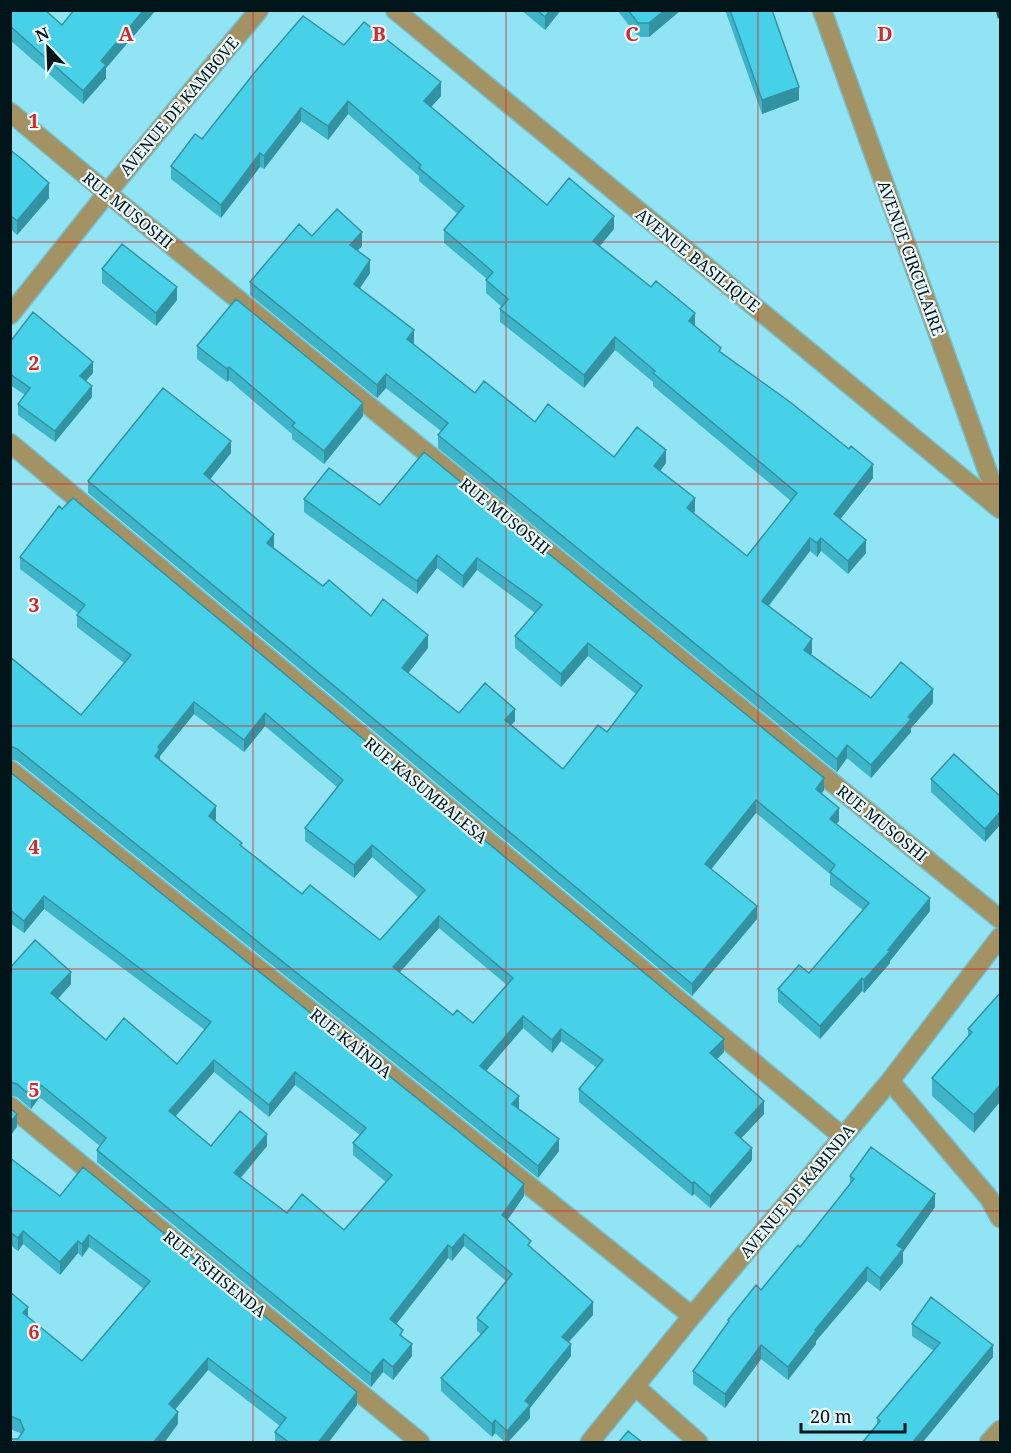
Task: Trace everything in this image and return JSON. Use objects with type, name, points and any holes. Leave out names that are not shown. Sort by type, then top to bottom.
[{"type":"street","name":"AVENUE DE KAMBOVE","points":[[10,315],[106,193],[260,10]]},
{"type":"street","name":"AVENUE BASILIQUE","points":[[395,10],[1000,508]]},
{"type":"street","name":"AVENUE CIRCULAIRE","points":[[822,10],[1000,508]]},
{"type":"street","name":"RUE MUSOSHI","points":[[10,112],[106,193],[1000,919]]},
{"type":"street","name":"RUE KASUMBALESA","points":[[10,443],[842,1136]]},
{"type":"street","name":"RUE KAÏNDA","points":[[10,770],[692,1317]]},
{"type":"street","name":"AVENUE DE KABINDA","points":[[590,1443],[842,1136],[890,1081],[1000,937]]},
{"type":"street","points":[[890,1081],[989,1198],[1000,1218]]},
{"type":"street","name":"RUE TSHISENDA","points":[[10,1106],[420,1443]]},
{"type":"street","points":[[636,1387],[698,1443]]},
{"type":"street","points":[[990,1443],[1000,1430]]},
{"type":"building","points":[[10,10],[45,10],[62,25],[74,10],[144,10],[101,61],[106,65],[83,91],[10,26]]},
{"type":"building","points":[[537,10],[550,10],[545,17]]},
{"type":"building","points":[[628,10],[665,10],[649,23],[638,23]]},
{"type":"building","points":[[730,10],[772,10],[799,87],[762,100]]},
{"type":"building","points":[[303,16],[344,45],[364,22],[441,82],[424,101],[547,205],[569,178],[614,216],[593,241],[651,287],[656,281],[695,313],[689,321],[721,348],[719,351],[790,402],[849,449],[851,446],[873,464],[834,514],[866,540],[848,561],[821,538],[817,543],[810,538],[762,601],[812,639],[804,650],[871,698],[901,662],[933,689],[908,717],[911,719],[871,765],[847,745],[837,759],[438,435],[448,423],[386,374],[377,385],[250,282],[299,224],[312,236],[337,209],[362,232],[350,245],[370,260],[354,284],[414,330],[407,339],[475,393],[484,381],[535,422],[548,404],[614,457],[637,427],[666,450],[654,466],[695,498],[687,508],[747,556],[797,493],[653,373],[655,371],[615,337],[584,375],[500,309],[508,299],[486,280],[493,272],[444,230],[464,206],[419,168],[421,165],[348,101],[328,126],[301,108],[264,156],[260,153],[221,205],[171,166],[195,134],[202,139]]},
{"type":"building","points":[[10,150],[49,183],[17,221],[10,215]]},
{"type":"building","points":[[122,244],[177,287],[156,313],[102,269]]},
{"type":"building","points":[[236,299],[363,403],[324,451],[292,426],[295,423],[229,367],[227,369],[197,346]]},
{"type":"building","points":[[33,312],[93,362],[80,376],[92,386],[55,431],[18,404],[30,388],[10,374],[10,342]]},
{"type":"building","points":[[163,388],[231,441],[204,474],[274,534],[267,543],[323,586],[329,580],[371,616],[383,599],[428,635],[402,668],[459,713],[485,683],[515,709],[505,720],[563,769],[598,725],[607,732],[642,686],[588,643],[561,674],[515,636],[542,605],[477,558],[463,576],[437,555],[417,581],[304,499],[329,468],[380,505],[424,452],[824,778],[816,789],[839,808],[830,819],[930,898],[888,950],[890,951],[864,980],[862,978],[820,1026],[778,989],[799,965],[809,973],[869,903],[830,872],[835,865],[756,800],[705,864],[757,906],[692,984],[88,481]]},
{"type":"building","points":[[73,498],[724,1039],[710,1053],[764,1101],[735,1133],[752,1148],[710,1196],[579,1089],[603,1060],[561,1029],[552,1040],[523,1016],[480,1066],[519,1096],[512,1104],[559,1139],[538,1166],[17,749],[10,746],[10,657],[81,715],[131,655],[77,615],[85,605],[20,557],[59,506],[62,509]],"holes":[[[194,702],[244,740],[265,713],[343,780],[305,828],[354,865],[372,845],[425,890],[380,940],[310,885],[302,894],[240,845],[242,843],[209,816],[216,806],[155,756],[160,749],[158,747]],[[439,916],[513,978],[473,1023],[457,1010],[453,1015],[393,967]]]},
{"type":"building","points":[[954,754],[1000,796],[1000,812],[985,829],[931,779]]},
{"type":"building","points":[[10,772],[524,1184],[502,1215],[531,1241],[528,1245],[593,1302],[562,1337],[571,1344],[525,1401],[530,1405],[507,1431],[495,1420],[492,1424],[441,1378],[488,1327],[477,1318],[512,1274],[464,1234],[452,1248],[448,1245],[390,1319],[403,1330],[400,1335],[412,1344],[393,1367],[383,1359],[371,1374],[97,1150],[106,1138],[42,1086],[39,1085],[31,1096],[17,1084],[10,1082],[10,968],[35,940],[71,972],[51,993],[106,1040],[124,1018],[177,1064],[211,1022],[44,896],[24,921],[10,910]],"holes":[[[214,1060],[269,1105],[295,1072],[366,1128],[353,1143],[392,1175],[344,1230],[302,1194],[287,1213],[234,1173],[267,1134],[240,1111],[211,1146],[169,1111]]]},
{"type":"building","points":[[1000,993],[1000,1085],[974,1115],[932,1078],[972,1032],[968,1029]]},
{"type":"building","points":[[10,1108],[17,1114],[10,1123]]},
{"type":"building","points":[[871,1147],[935,1194],[897,1245],[903,1249],[880,1278],[867,1267],[788,1367],[761,1345],[725,1394],[693,1371],[728,1320],[756,1285],[761,1290],[798,1245],[800,1247],[854,1179],[850,1176]]},
{"type":"building","points":[[10,1158],[60,1196],[83,1167],[357,1392],[318,1443],[290,1443],[275,1432],[286,1418],[208,1358],[169,1404],[178,1412],[153,1443],[10,1443],[10,1439],[18,1439],[24,1430],[20,1420],[10,1416],[10,1292],[28,1307],[23,1313],[82,1361],[150,1281],[89,1235],[82,1244],[78,1241],[60,1262],[23,1231],[18,1238],[10,1232]]},
{"type":"building","points":[[931,1297],[993,1345],[912,1443],[862,1443],[880,1421],[877,1418],[940,1343],[912,1324]]},
{"type":"building","points":[[628,1431],[643,1443],[618,1443]]},
{"type":"railway","points":[[998,10],[1000,18]]}]
